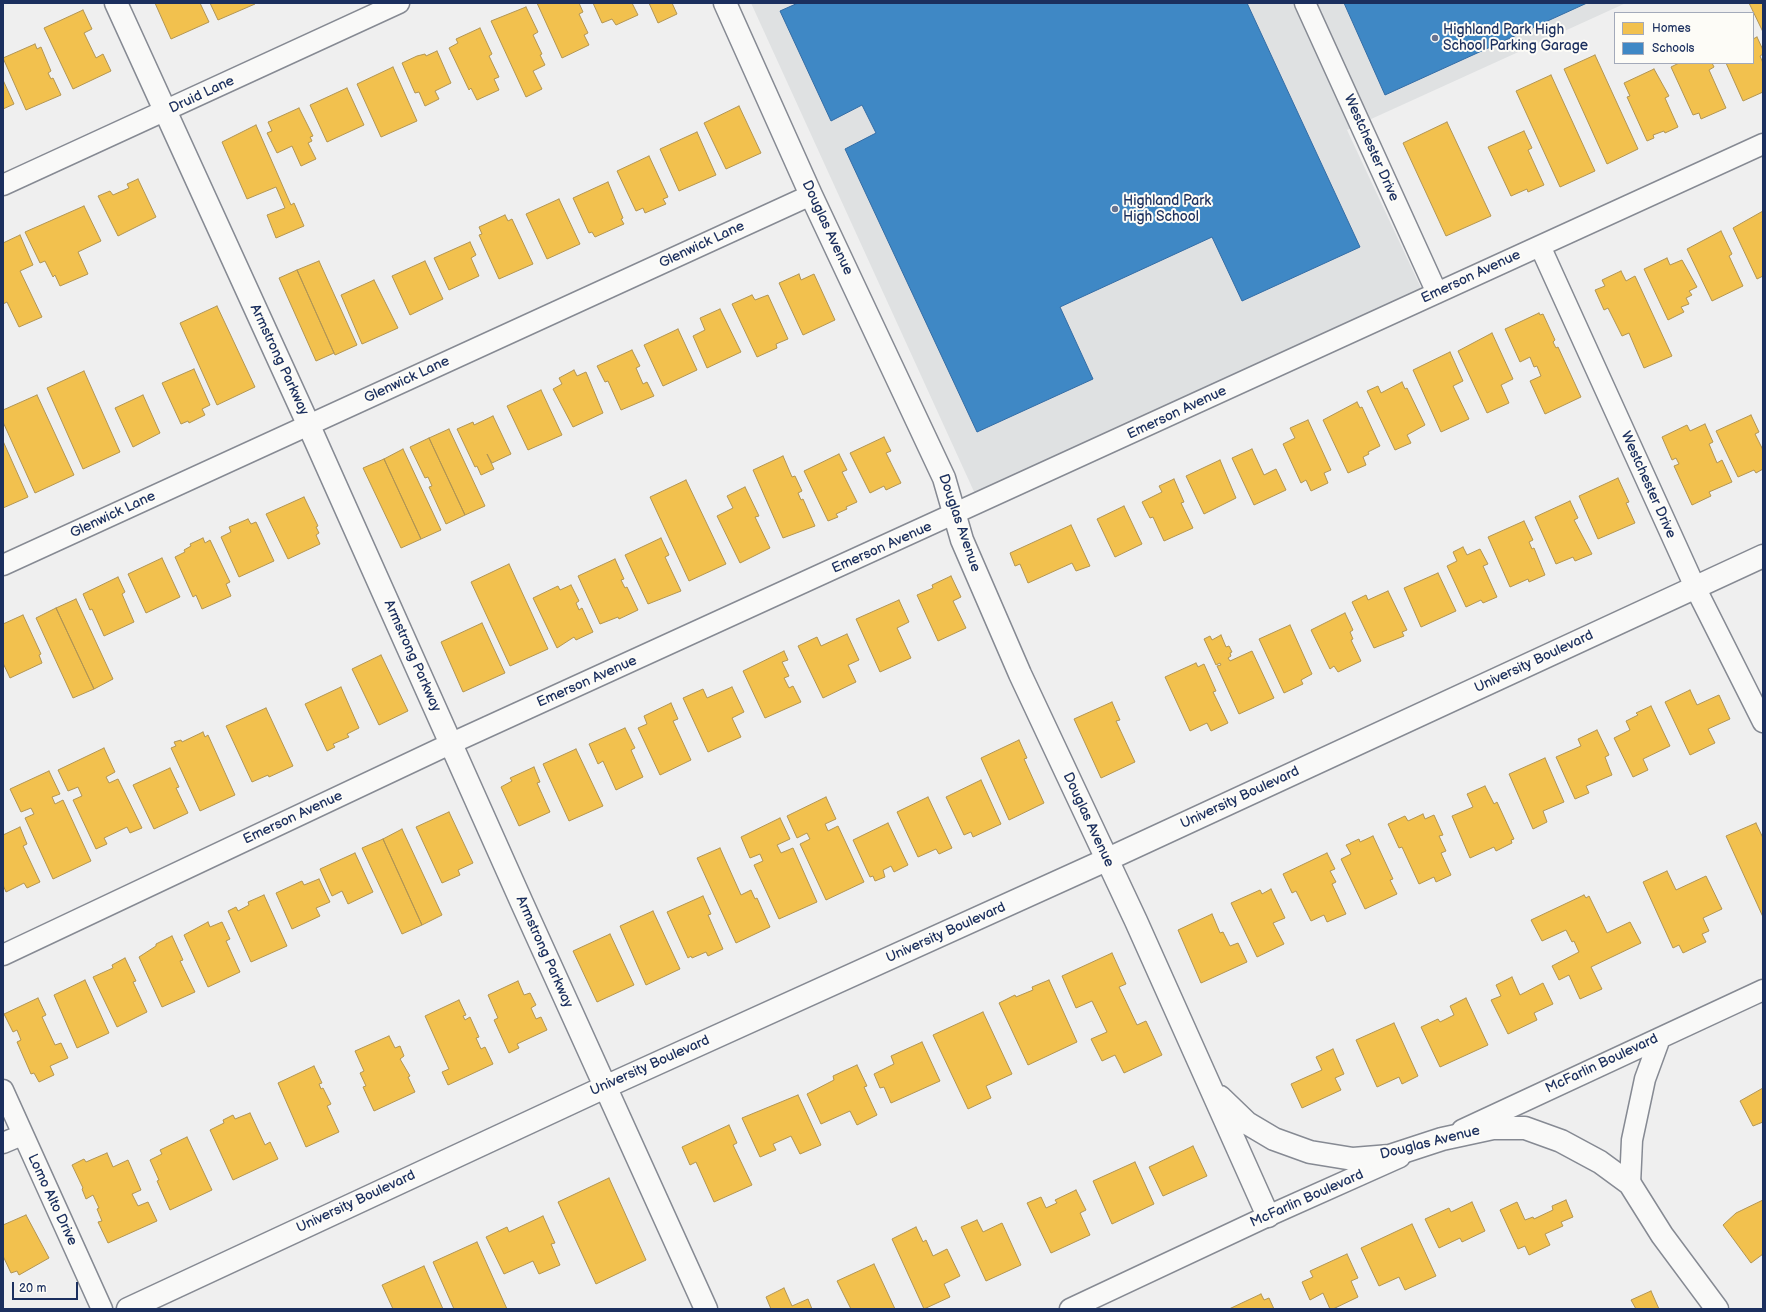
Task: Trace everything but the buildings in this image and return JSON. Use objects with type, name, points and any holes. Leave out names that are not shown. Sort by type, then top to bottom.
[{"type":"street","name":"Armstrong Parkway","points":[[116,3],[309,426],[452,743],[522,904],[706,1309]]},
{"type":"street","name":"Druid Lane","points":[[3,185],[166,112],[399,3]]},
{"type":"street","name":"Douglas Avenue","points":[[725,3],[811,195],[944,478],[956,515],[962,540],[1017,667],[1212,1089],[1268,1216]]},
{"type":"street","name":"Westchester Drive","points":[[1305,3],[1437,293]]},
{"type":"street","name":"Emerson Avenue","points":[[3,955],[452,743],[956,515],[1763,144]]},
{"type":"street","name":"Glenwick Lane","points":[[3,565],[811,195]]},
{"type":"street","name":"Westchester Drive","points":[[1540,246],[1695,587],[1763,722]]},
{"type":"street","name":"University Boulevard","points":[[128,1309],[605,1086],[1106,860],[1763,556]]},
{"type":"street","name":"McFarlin Boulevard","points":[[1070,1309],[1268,1216],[1442,1139],[1763,990]]},
{"type":"street","points":[[1630,1184],[1632,1140],[1645,1079],[1660,1038]]},
{"type":"street","name":"Douglas Avenue","points":[[1212,1089],[1247,1123],[1274,1139],[1310,1152],[1353,1159],[1390,1156],[1442,1139],[1492,1128],[1525,1128],[1561,1141],[1600,1162],[1630,1184],[1662,1235],[1718,1309]]},
{"type":"street","name":"Lomo Alto Drive","points":[[3,1090],[22,1135],[102,1309]]},
{"type":"street","points":[[3,1143],[22,1135]]},
{"type":"shaded area","name":"Highland Park High School","points":[[751,3],[1626,3],[1347,130],[1422,290],[976,496]]},
{"type":"place","name":"Highland Park High School Parking Garage","points":[[1435,38]]},
{"type":"place","name":"Highland Park High School","points":[[1115,209]]}]
